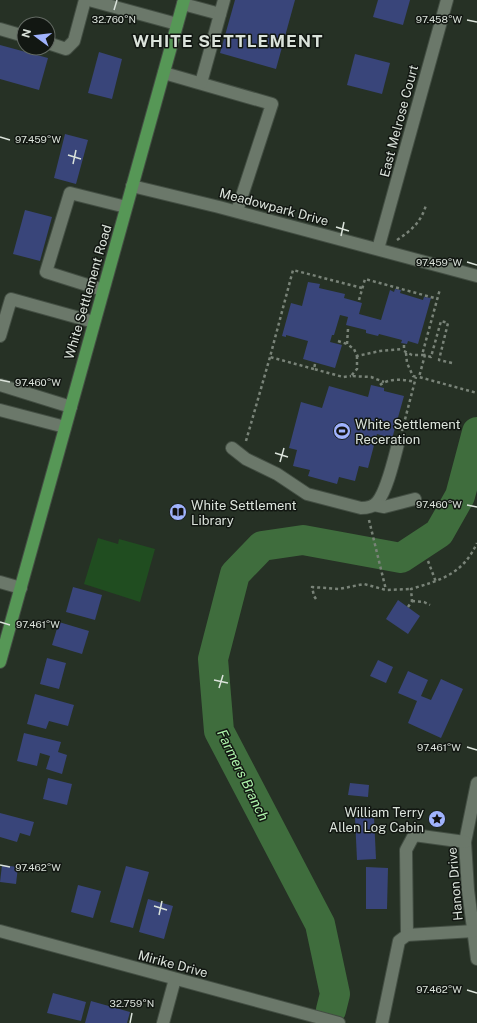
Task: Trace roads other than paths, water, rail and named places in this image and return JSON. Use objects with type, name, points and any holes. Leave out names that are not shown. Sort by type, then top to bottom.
[{"type":"main road","name":"White Settlement Road","points":[[0,662],[183,2]]},
{"type":"street","points":[[56,46],[66,49],[74,41],[85,0]]},
{"type":"street","points":[[89,0],[177,24]]},
{"type":"street","points":[[201,83],[224,0]]},
{"type":"street","name":"East Melrose Court","points":[[378,249],[447,0]]},
{"type":"street","points":[[183,2],[220,14]]},
{"type":"street","points":[[0,29],[16,34]]},
{"type":"street","points":[[164,73],[272,104],[237,212]]},
{"type":"street","name":"Meadowpark Drive","points":[[132,186],[237,212],[477,276]]},
{"type":"street","points":[[103,290],[46,272],[70,193],[126,207]]},
{"type":"street","points":[[0,336],[12,299],[94,322]]},
{"type":"street","points":[[0,385],[71,407]]},
{"type":"street","points":[[0,410],[65,427]]},
{"type":"street","points":[[232,448],[246,459],[277,474],[307,494],[361,508],[369,508],[379,501],[398,444]]},
{"type":"street","points":[[374,505],[384,507],[415,499]]},
{"type":"street","points":[[0,582],[20,588]]},
{"type":"street","name":"Hanon Drive","points":[[477,784],[465,842],[477,959]]},
{"type":"street","points":[[407,935],[406,850],[414,835],[465,842]]},
{"type":"street","name":"Mirike Drive","points":[[0,931],[339,1023]]},
{"type":"street","points":[[382,1023],[394,954],[399,940],[407,935],[474,931]]},
{"type":"street","points":[[163,1023],[175,979]]},
{"type":"waterway","name":"Farmers Branch","points":[[331,1010],[335,994],[320,924],[219,731],[213,659],[235,574],[262,546],[303,540],[401,558],[439,533],[460,496],[477,432]]},
{"type":"place","name":"White Settlement Receration","points":[[342,431]]},
{"type":"place","name":"White Settlement Library","points":[[178,512]]},
{"type":"place","name":"William Terry Allen Log Cabin","points":[[437,819]]},
{"type":"district","name":"WHITE SETTLEMENT","points":[[228,41]]}]
